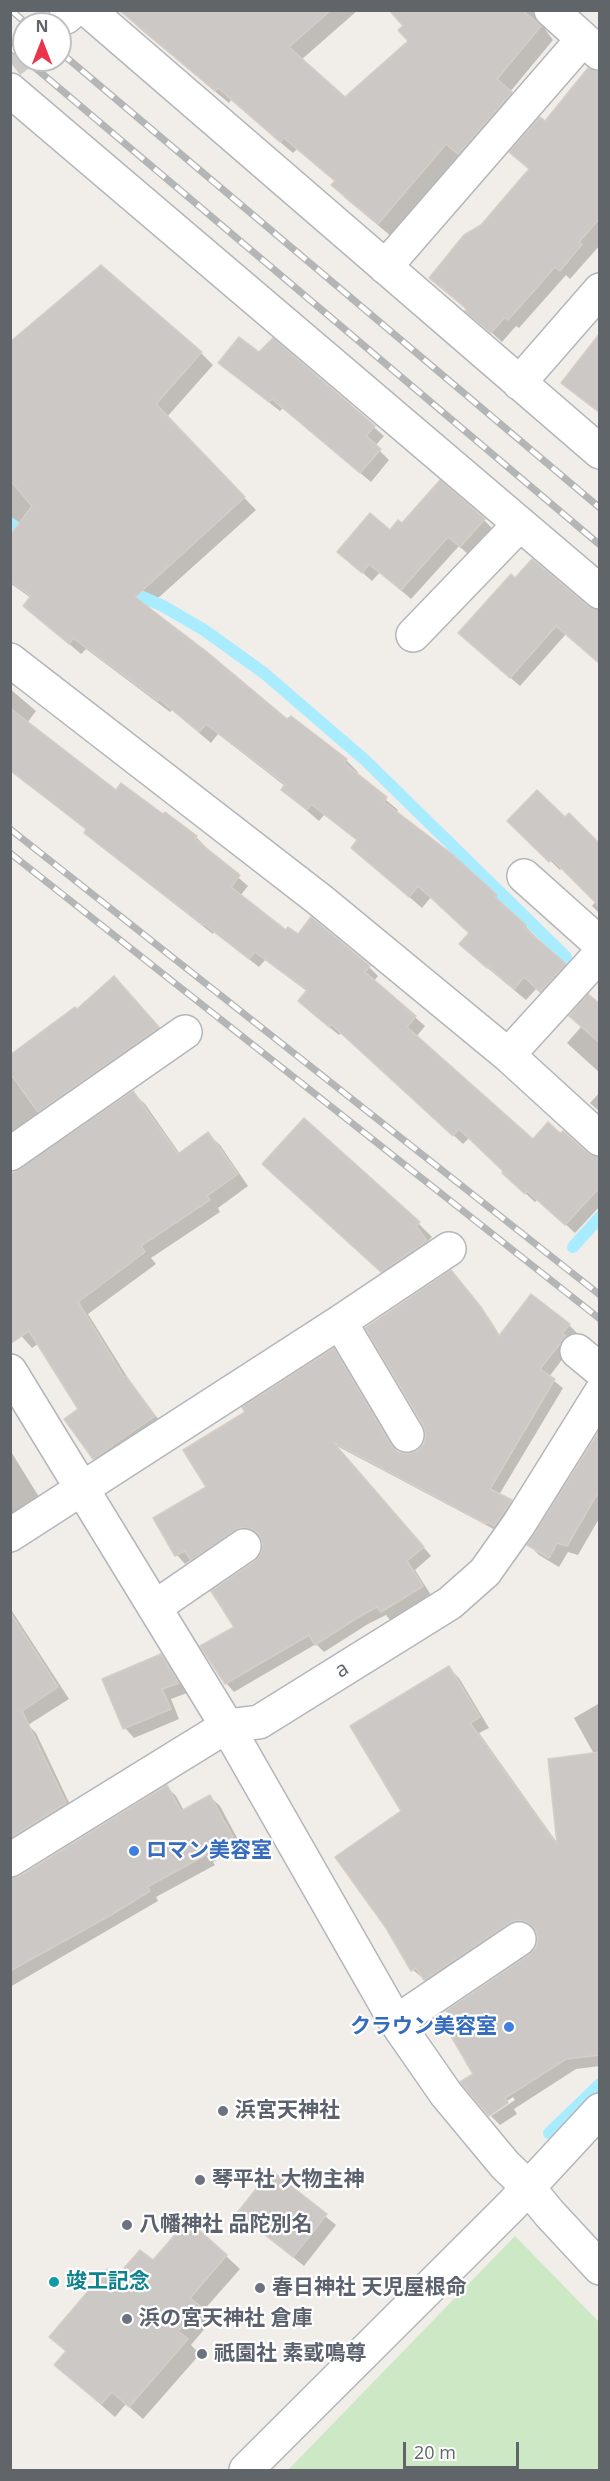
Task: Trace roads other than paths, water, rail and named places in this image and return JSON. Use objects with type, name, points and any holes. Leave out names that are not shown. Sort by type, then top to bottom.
[{"type":"street","points":[[385,267],[591,46],[551,10]]},
{"type":"street","points":[[76,13],[385,267],[600,452]]},
{"type":"street","points":[[10,90],[600,592]]},
{"type":"street","points":[[519,383],[600,290]]},
{"type":"street","points":[[413,635],[519,525]]},
{"type":"street","points":[[10,660],[320,900],[508,1055],[600,1139]]},
{"type":"street","points":[[524,876],[600,944]]},
{"type":"street","points":[[508,1055],[600,954]]},
{"type":"street","points":[[10,1154],[186,1032]]},
{"type":"street","points":[[10,1535],[449,1250]]},
{"type":"street","points":[[340,1322],[407,1435]]},
{"type":"street","points":[[10,1371],[227,1726],[396,2022],[446,2094],[505,2165],[527,2186],[600,2268]]},
{"type":"street","name":"a","points":[[10,1860],[227,1726],[259,1722],[450,1603],[485,1572],[513,1534],[600,1394]]},
{"type":"street","points":[[155,1607],[244,1546]]},
{"type":"street","points":[[396,2022],[519,1940]]},
{"type":"street","points":[[246,2470],[511,2206],[527,2186],[600,2110]]},
{"type":"waterway","points":[[10,523],[28,536]]},
{"type":"waterway","points":[[122,588],[163,606],[204,630],[264,673],[366,761],[566,957]]},
{"type":"waterway","points":[[573,1247],[600,1217]]},
{"type":"waterway","points":[[549,2133],[600,2084]]},
{"type":"railway","points":[[72,62],[600,508]]},
{"type":"railway","points":[[40,72],[600,545]]},
{"type":"railway","points":[[10,829],[600,1295]]},
{"type":"railway","points":[[10,853],[600,1319]]},
{"type":"place","name":"ロマン美容室","points":[[134,1851]]},
{"type":"place","name":"クラウン美容室","points":[[509,2027]]},
{"type":"place","name":"浜宮天神社","points":[[223,2111]]},
{"type":"place","name":"琴平社 大物主神","points":[[200,2180]]},
{"type":"place","name":"八幡神社 品陀別名","points":[[127,2225]]},
{"type":"place","name":"竣工記念","points":[[54,2282]]},
{"type":"place","name":"春日神社 天児屋根命","points":[[260,2288]]},
{"type":"place","name":"浜の宮天神社 倉庫","points":[[127,2319]]},
{"type":"place","name":"祇園社 素戜鳴尊","points":[[202,2354]]}]
